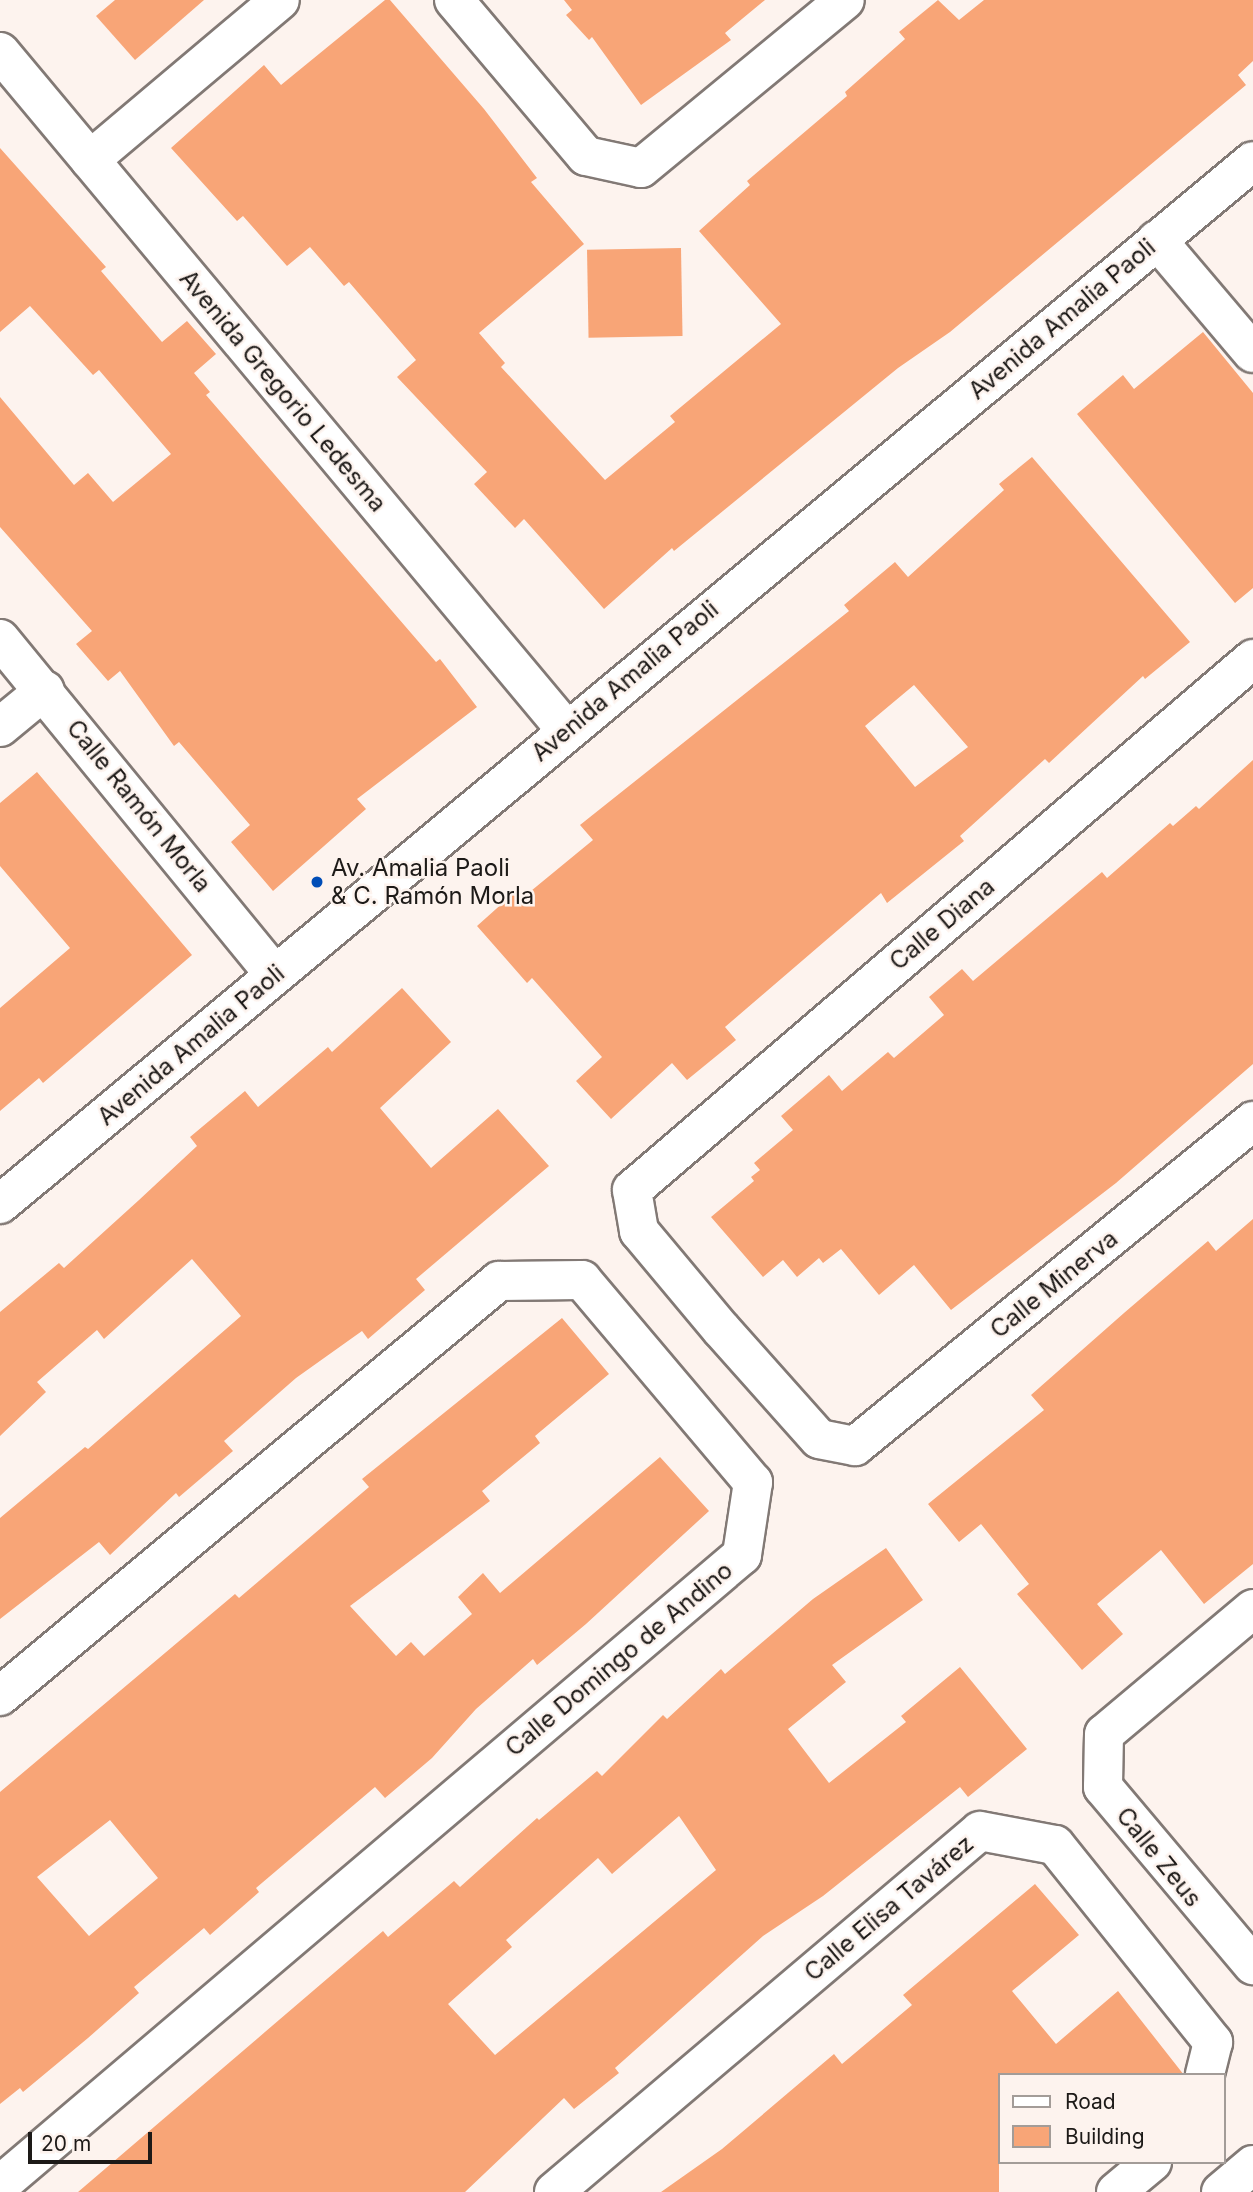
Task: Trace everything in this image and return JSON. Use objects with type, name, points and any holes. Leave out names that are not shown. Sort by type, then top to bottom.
[{"type":"street","points":[[90,160],[280,0]]},
{"type":"street","points":[[454,0],[586,156],[641,168],[845,0]]},
{"type":"street","name":"Avenida Gregorio Ledesma","points":[[0,52],[566,730]]},
{"type":"street","name":"Avenida Amalia Paoli","points":[[0,1204],[566,730],[1253,161]]},
{"type":"street","points":[[1157,240],[1253,353]]},
{"type":"street","name":"Calle Ramón Morla","points":[[0,639],[45,690],[275,975]]},
{"type":"street","name":"Calle Diana","points":[[855,1446],[819,1439],[721,1329],[639,1231],[632,1189],[1253,659]]},
{"type":"street","points":[[0,727],[45,690]]},
{"type":"street","name":"Calle Minerva","points":[[855,1446],[1253,1121]]},
{"type":"street","name":"Calle Domingo de Andino","points":[[0,1696],[499,1281],[582,1280],[753,1482],[742,1555],[0,2185]]},
{"type":"street","name":"Calle Zeus","points":[[1253,1609],[1104,1734],[1103,1787],[1253,1965]]},
{"type":"street","name":"Calle Elisa Tavárez","points":[[554,2192],[981,1831],[1055,1844],[1213,2042],[1205,2073]]},
{"type":"street","points":[[1116,2192],[1150,2164]]},
{"type":"street","points":[[1221,2192],[1253,2165]]},
{"type":"building","points":[[115,0],[204,0],[135,60],[96,16]]},
{"type":"building","points":[[385,0],[390,0],[484,109],[537,178],[531,182],[584,244],[479,333],[505,363],[501,367],[605,480],[675,422],[670,416],[781,324],[699,231],[750,185],[747,181],[847,96],[845,92],[905,39],[899,32],[938,0],[959,20],[984,0],[1253,0],[1253,61],[1238,75],[1246,85],[950,332],[898,368],[674,551],[672,548],[604,609],[524,519],[515,528],[474,484],[487,472],[397,377],[416,360],[349,282],[344,286],[310,247],[287,266],[243,216],[237,221],[171,148],[264,65],[281,85]]},
{"type":"building","points":[[564,0],[765,0],[725,33],[731,40],[641,105],[592,37],[589,40],[566,15],[572,10]]},
{"type":"building","points":[[0,148],[106,267],[101,271],[162,342],[187,321],[216,354],[194,373],[210,392],[206,395],[436,662],[440,659],[477,707],[357,799],[366,809],[273,891],[231,842],[250,825],[179,742],[174,746],[120,671],[108,681],[76,644],[92,631],[0,527],[0,397],[74,485],[88,473],[113,502],[171,454],[99,370],[93,375],[30,306],[0,332]]},
{"type":"building","points":[[681,248],[683,336],[589,338],[587,250]]},
{"type":"building","points":[[1203,332],[1253,393],[1253,588],[1235,603],[1077,414],[1123,375],[1134,389]]},
{"type":"building","points":[[1032,457],[1190,642],[1145,679],[1143,676],[1049,763],[1045,759],[960,836],[964,841],[887,903],[881,893],[725,1027],[736,1040],[687,1080],[672,1063],[611,1119],[576,1081],[602,1057],[532,978],[527,983],[477,926],[514,893],[520,900],[593,840],[580,825],[849,611],[844,605],[895,562],[908,577],[1004,490],[999,484]],"holes":[[[914,685],[968,747],[915,787],[865,726]]]},
{"type":"building","points":[[1253,760],[1253,1064],[1116,1183],[951,1310],[914,1265],[879,1295],[841,1249],[823,1263],[819,1258],[797,1277],[783,1260],[763,1277],[711,1217],[754,1181],[751,1177],[760,1170],[754,1163],[793,1130],[781,1116],[829,1075],[842,1091],[888,1052],[894,1058],[944,1015],[929,997],[962,969],[973,981],[1102,872],[1107,878],[1170,823],[1173,826],[1196,806],[1199,809]]},
{"type":"building","points":[[37,772],[192,955],[43,1083],[39,1078],[0,1111],[0,1008],[70,948],[0,866],[0,803]]},
{"type":"building","points":[[402,988],[451,1042],[380,1108],[431,1168],[498,1109],[549,1166],[416,1279],[425,1290],[368,1339],[362,1331],[296,1378],[224,1441],[233,1451],[179,1497],[176,1493],[110,1555],[99,1542],[0,1619],[0,1518],[85,1447],[88,1449],[241,1316],[192,1259],[104,1339],[97,1330],[37,1382],[46,1392],[0,1436],[0,1312],[59,1263],[64,1268],[197,1146],[190,1137],[245,1091],[258,1107],[328,1047],[332,1052]]},
{"type":"building","points":[[1253,1219],[1253,1564],[1204,1604],[1161,1550],[1097,1604],[1123,1634],[1082,1670],[1017,1594],[1029,1584],[981,1524],[959,1542],[928,1504],[1044,1410],[1031,1395],[1124,1313],[1208,1241],[1216,1251]]},
{"type":"building","points":[[562,1318],[609,1374],[535,1436],[540,1443],[482,1491],[490,1501],[350,1606],[396,1656],[411,1642],[424,1656],[472,1614],[458,1597],[483,1573],[500,1593],[660,1457],[709,1511],[586,1624],[537,1665],[533,1659],[476,1709],[432,1758],[385,1798],[375,1787],[256,1888],[259,1892],[210,1935],[204,1928],[134,1987],[139,1993],[88,2038],[23,2092],[20,2088],[0,2104],[0,1792],[235,1594],[239,1598],[369,1487],[362,1479]],"holes":[[[110,1820],[158,1878],[89,1936],[37,1877]]]},
{"type":"building","points":[[886,1548],[923,1600],[832,1665],[846,1682],[788,1729],[829,1783],[906,1722],[901,1716],[960,1667],[1027,1749],[968,1797],[960,1787],[823,1896],[763,1936],[615,2068],[619,2073],[574,2109],[564,2098],[465,2192],[78,2192],[383,1931],[388,1937],[454,1881],[460,1887],[537,1818],[539,1820],[597,1771],[602,1776],[663,1715],[667,1719],[721,1669],[725,1674],[813,1599]],"holes":[[[679,1816],[716,1870],[495,2055],[448,2004],[512,1947],[506,1940],[598,1858],[612,1874]]]},
{"type":"building","points":[[1035,1884],[1079,1935],[1012,1991],[1056,2044],[1118,1991],[1182,2073],[998,2073],[999,2192],[661,2192],[722,2149],[834,2054],[842,2064],[912,2005],[903,1995]]},
{"type":"place","name":"Av. Amalia Paoli & C. Ramón Morla","points":[[317,882]]}]
